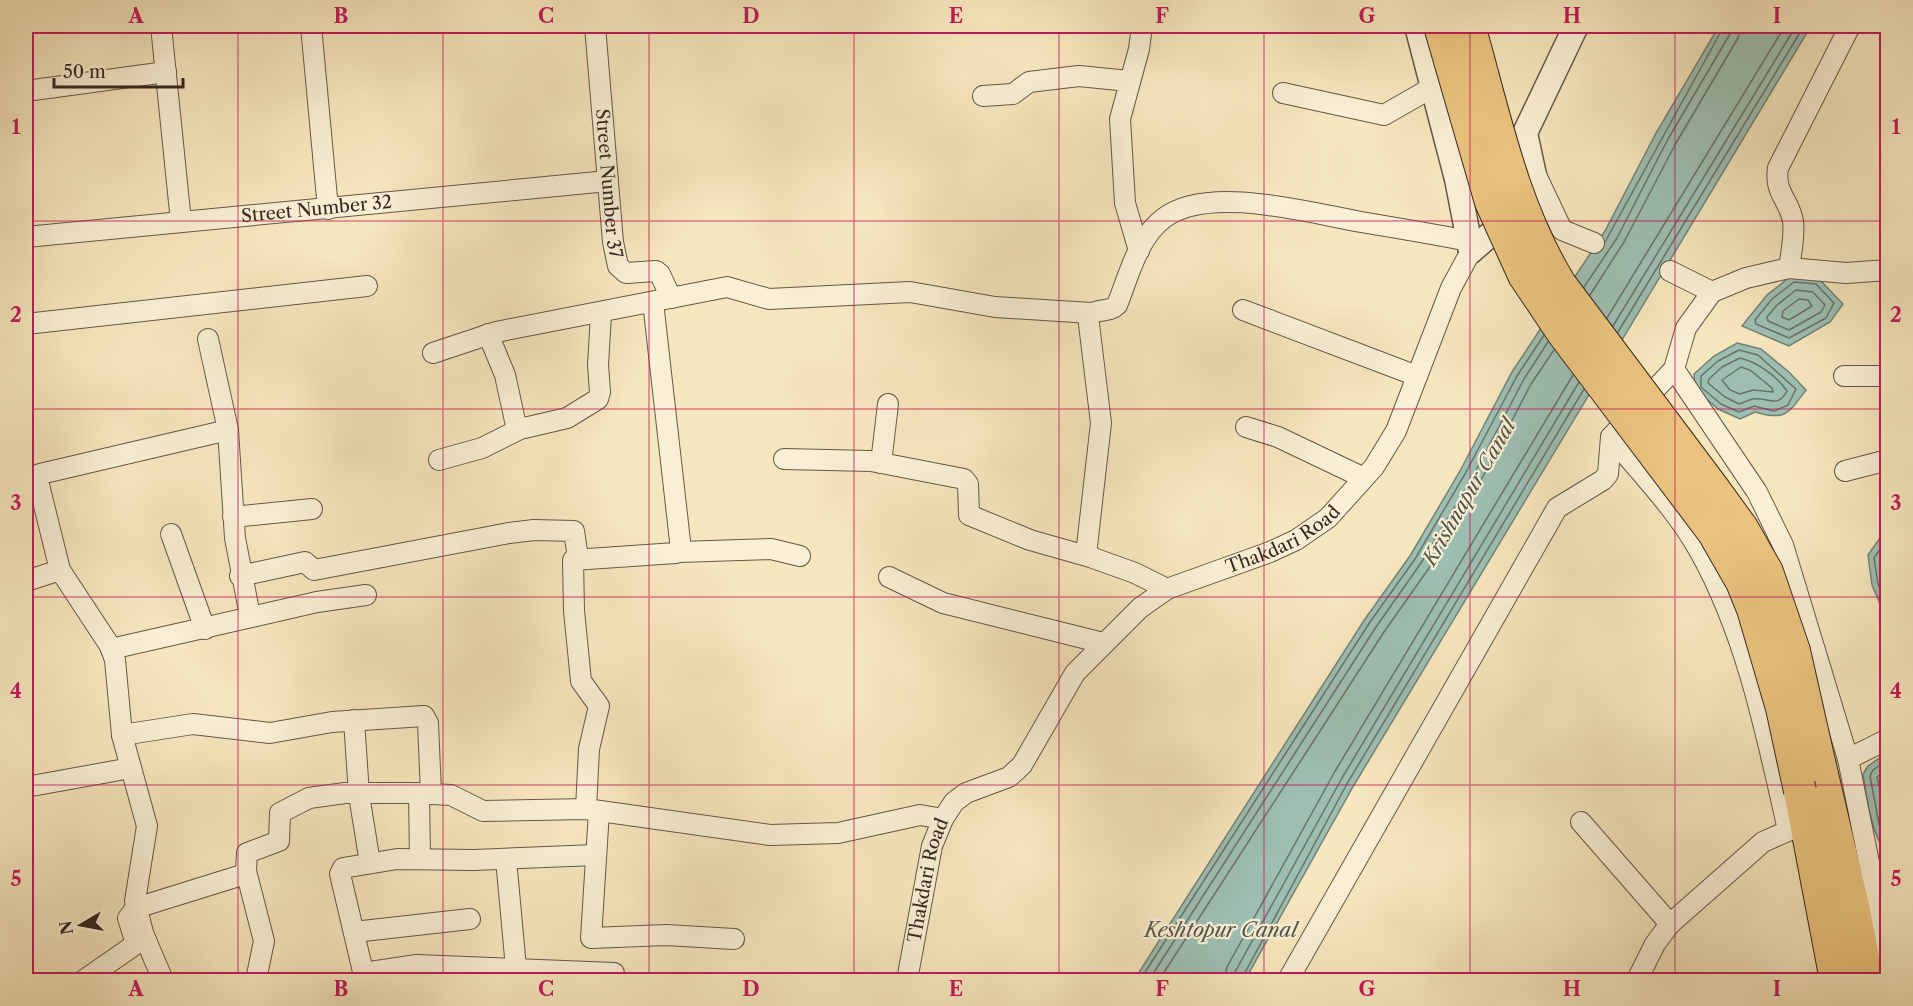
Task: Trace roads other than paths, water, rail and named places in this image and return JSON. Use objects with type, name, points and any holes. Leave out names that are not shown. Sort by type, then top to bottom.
[{"type":"main road","points":[[1440,26],[1491,202],[1524,275],[1563,333],[1714,533],[1742,582],[1753,609],[1782,708],[1800,790],[1797,827],[1836,981]]},
{"type":"main road","points":[[1469,26],[1519,200],[1545,260],[1560,284],[1719,496],[1767,572],[1834,763],[1879,981]]},
{"type":"main road","points":[[1867,981],[1874,953]]},
{"type":"street","points":[[161,26],[181,222]]},
{"type":"street","points":[[311,26],[328,209]]},
{"type":"street","name":"Street Number 37","points":[[595,26],[608,181],[618,266],[626,273],[656,271],[660,273],[662,300]]},
{"type":"street","points":[[1139,251],[1124,196],[1120,119],[1139,49],[1142,26]]},
{"type":"street","points":[[433,353],[488,334],[601,314],[727,287],[769,299],[910,292],[995,307],[1091,313],[1113,309],[1117,305],[1139,251],[1165,217],[1188,206],[1216,203],[1268,204],[1470,246],[1457,179],[1417,26]]},
{"type":"street","name":"Thakdari Road","points":[[907,981],[932,846],[943,819],[954,802],[966,793],[1009,777],[1022,765],[1075,673],[1140,608],[1167,590],[1296,540],[1328,518],[1364,478],[1396,431],[1470,246],[1535,196],[1537,189],[1525,138],[1527,125],[1576,26]]},
{"type":"street","points":[[1789,268],[1793,220],[1779,193],[1776,180],[1778,168],[1850,26]]},
{"type":"street","points":[[26,91],[166,72]]},
{"type":"street","points":[[983,96],[1013,94],[1029,82],[1079,76],[1129,81]]},
{"type":"street","points":[[1283,93],[1384,115],[1433,87]]},
{"type":"street","points":[[1530,162],[1562,230],[1593,243]]},
{"type":"street","name":"Street Number 32","points":[[26,237],[608,181]]},
{"type":"street","points":[[1288,981],[1557,508],[1603,480],[1608,474],[1611,436],[1674,369],[1686,328],[1712,292],[1746,279],[1789,268],[1846,273],[1887,270]]},
{"type":"street","points":[[1670,271],[1712,292]]},
{"type":"street","points":[[26,324],[367,286]]},
{"type":"street","points":[[662,300],[681,547],[679,552]]},
{"type":"street","points":[[1243,310],[1417,376]]},
{"type":"street","points":[[1090,556],[1087,546],[1101,423],[1088,320],[1091,313]]},
{"type":"street","points":[[440,460],[482,448],[518,430],[574,416],[599,397],[601,314]]},
{"type":"street","points":[[488,334],[505,375],[518,430]]},
{"type":"street","points":[[208,339],[228,430],[233,517],[240,576],[250,616]]},
{"type":"street","points":[[1674,369],[1757,492],[1783,545],[1834,763],[1882,893],[1874,953]]},
{"type":"street","points":[[1844,376],[1887,376]]},
{"type":"street","points":[[881,463],[888,404]]},
{"type":"street","points":[[1246,427],[1326,458],[1364,478]]},
{"type":"street","points":[[163,981],[136,908],[135,893],[147,826],[122,735],[115,660],[111,650],[60,570],[35,471],[228,430]]},
{"type":"street","points":[[1611,436],[1676,516],[1711,572],[1736,630],[1797,827],[1763,842],[1670,924],[1655,944],[1637,981]]},
{"type":"street","points":[[784,459],[881,463],[966,480],[969,515],[1030,540],[1090,556],[1135,573],[1167,590]]},
{"type":"street","points":[[1845,471],[1887,460]]},
{"type":"street","points":[[233,517],[312,509]]},
{"type":"street","points":[[240,576],[305,562],[314,570],[534,530],[574,531],[578,558]]},
{"type":"street","points":[[171,534],[205,629]]},
{"type":"street","points":[[734,939],[666,935],[591,938],[596,855],[589,748],[599,706],[581,681],[572,563],[578,558],[771,549],[800,556]]},
{"type":"street","points":[[26,581],[60,570]]},
{"type":"street","points":[[889,577],[943,603],[1103,643]]},
{"type":"street","points":[[111,650],[205,629],[250,616],[366,595]]},
{"type":"street","points":[[122,735],[193,724],[270,733],[354,720],[426,717],[425,793],[420,859]]},
{"type":"street","points":[[354,720],[359,795],[370,863]]},
{"type":"street","points":[[1834,763],[1887,739]]},
{"type":"street","points":[[26,787],[131,768]]},
{"type":"street","points":[[256,981],[264,942],[246,871],[247,854],[279,841],[280,813],[309,798],[345,793],[452,795],[483,812],[592,810],[723,830],[788,836],[838,833],[906,816],[920,815],[943,819]]},
{"type":"street","points":[[1581,822],[1670,924]]},
{"type":"street","points":[[596,855],[506,859],[420,859],[370,863],[341,870],[364,977],[417,964],[614,973]]},
{"type":"street","points":[[506,859],[516,968]]},
{"type":"street","points":[[84,981],[136,944],[128,918],[136,908],[242,875],[246,871]]},
{"type":"street","points":[[354,932],[470,919]]},
{"type":"water","name":"Keshtopur Canal","points":[[1719,26],[1811,26],[1354,785],[1245,980],[1134,980],[1365,619],[1410,556],[1460,471],[1512,372],[1605,231],[1656,133]]},
{"type":"water","points":[[1791,276],[1818,278],[1843,304],[1830,322],[1789,346],[1742,326],[1767,295]]},
{"type":"water","points":[[1737,343],[1761,349],[1806,390],[1790,410],[1773,416],[1755,412],[1740,419],[1718,409],[1695,389],[1694,374],[1714,356]]},
{"type":"water","points":[[1887,528],[1887,620],[1872,585],[1868,555]]},
{"type":"water","points":[[1887,753],[1887,854],[1873,826],[1863,774],[1868,766]]},
{"type":"water label","name":"Krishnapur Canal","points":[[1469,492]]}]
